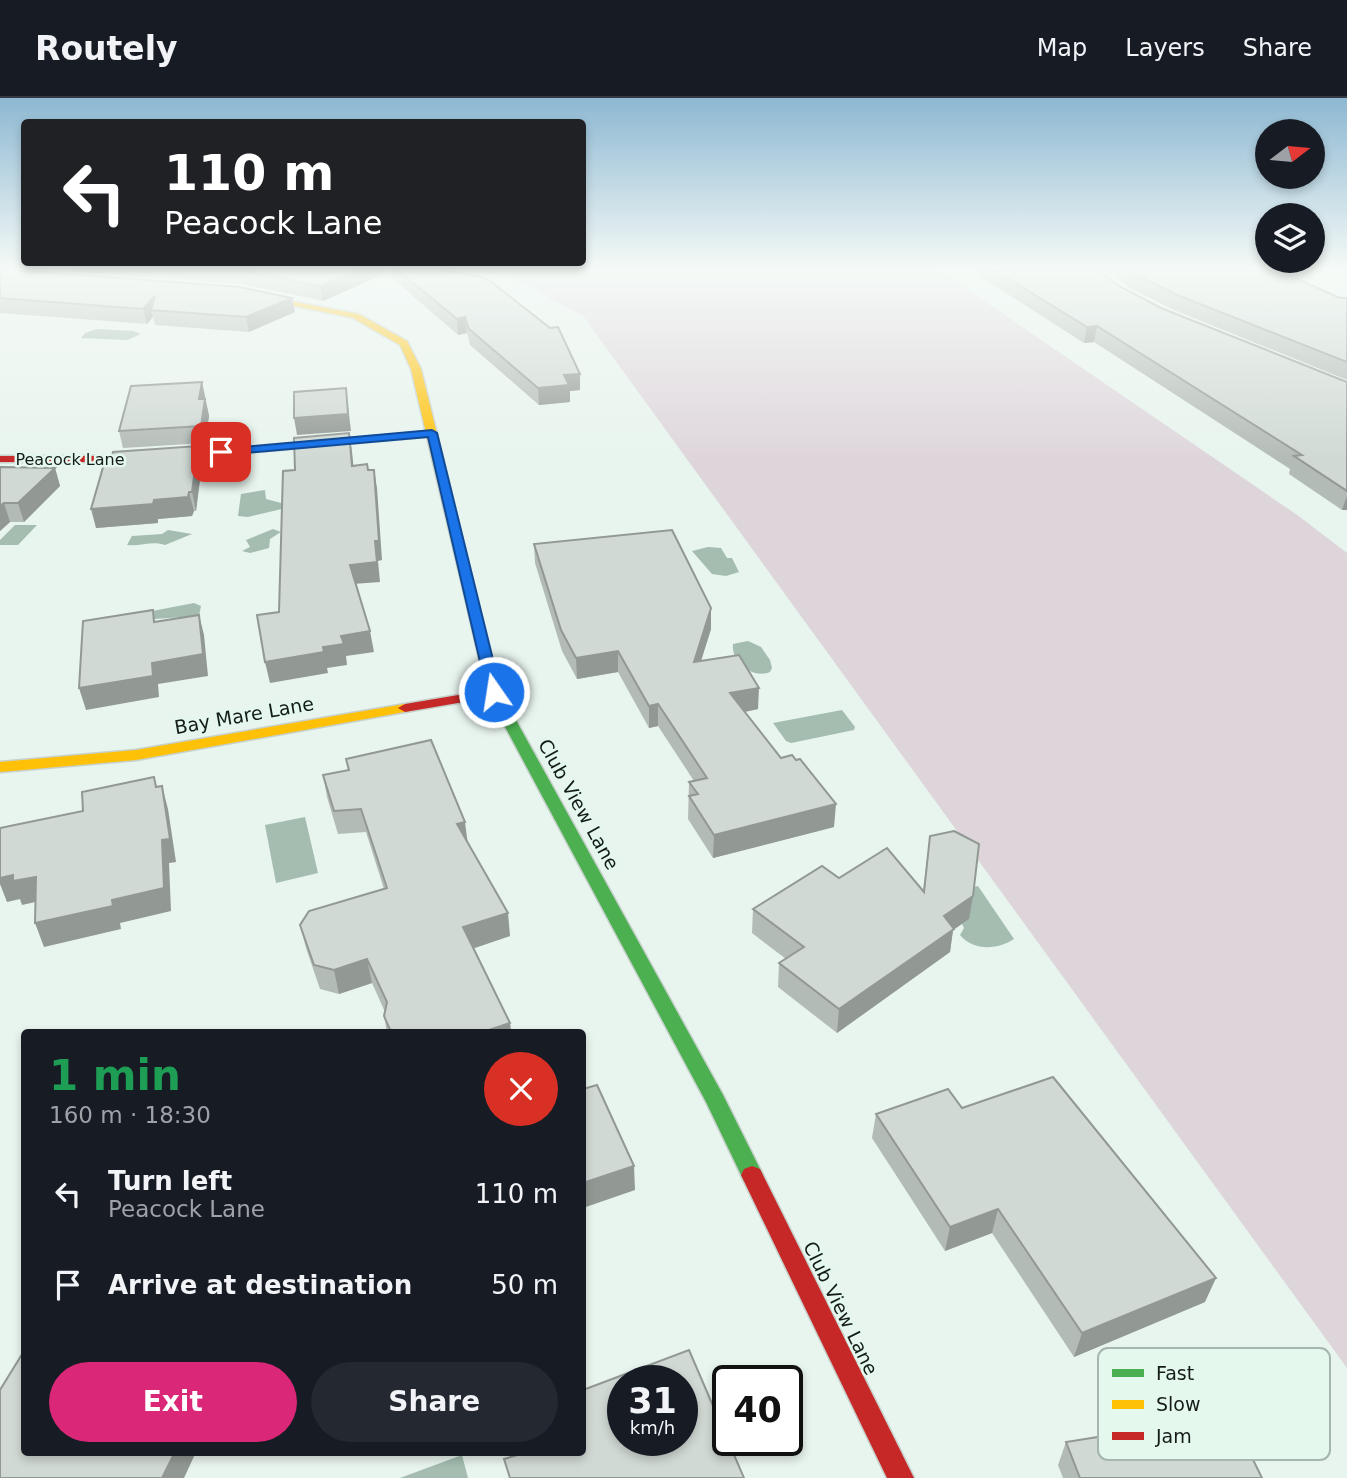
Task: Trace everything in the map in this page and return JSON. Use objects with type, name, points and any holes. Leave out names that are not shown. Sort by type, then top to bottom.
[{"type":"street","name":"Club View Lane","points":[[385,332],[404,343],[416,369],[494,692],[716,1101],[901,1478]]},
{"type":"street","name":"Peacock Lane","points":[[0,459],[142,459],[432,433]]},
{"type":"street","name":"Bay Mare Lane","points":[[0,766],[136,755],[494,692]]},
{"type":"shaded area","points":[[595,332],[1030,332],[1300,517],[1347,553],[1347,1368]]},
{"type":"shaded area","points":[[85,333],[141,334],[127,340],[81,338]]},
{"type":"shaded area","points":[[265,490],[266,499],[281,503],[286,508],[248,517],[238,516],[241,494]]},
{"type":"shaded area","points":[[15,525],[37,525],[18,545],[0,545],[0,540]]},
{"type":"shaded area","points":[[273,529],[281,532],[270,539],[269,548],[250,553],[242,551],[250,547],[246,540]]},
{"type":"shaded area","points":[[168,530],[192,534],[165,545],[127,545],[132,536],[162,534]]},
{"type":"shaded area","points":[[708,547],[721,548],[727,558],[732,558],[739,572],[726,576],[712,574],[692,551]]},
{"type":"shaded area","points":[[194,603],[201,606],[199,616],[154,619],[142,613]]},
{"type":"shaded area","points":[[748,641],[761,647],[770,660],[770,672],[763,674],[750,671],[739,663],[733,651],[733,644]]},
{"type":"shaded area","points":[[842,710],[855,727],[854,730],[791,743],[786,741],[773,723]]},
{"type":"shaded area","points":[[305,817],[318,873],[276,883],[265,825]]},
{"type":"shaded area","points":[[978,886],[1014,939],[1008,943],[993,947],[979,946],[960,935],[964,928],[946,892]]},
{"type":"shaded area","points":[[462,1456],[468,1478],[400,1478]]},
{"type":"building","points":[[473,332],[561,332],[580,374],[564,375],[569,385],[538,388]]},
{"type":"building","points":[[1107,332],[1222,332],[1347,382],[1347,491],[1294,456],[1302,455]]},
{"type":"building","points":[[1272,332],[1347,332],[1347,362]]},
{"type":"building","points":[[202,382],[199,399],[205,399],[201,426],[119,431],[131,386]]},
{"type":"building","points":[[346,388],[348,414],[294,418],[294,392]]},
{"type":"building","points":[[349,433],[352,466],[367,464],[368,470],[374,470],[379,541],[375,541],[377,562],[350,565],[370,631],[341,636],[344,644],[323,647],[324,652],[265,662],[257,615],[279,612],[283,471],[295,470],[294,438]]},
{"type":"building","points":[[198,446],[192,492],[189,492],[188,497],[154,500],[153,504],[91,509],[104,464],[110,463],[113,452]]},
{"type":"building","points":[[0,467],[55,468],[18,503],[4,503],[0,506]]},
{"type":"building","points":[[672,530],[711,608],[694,662],[739,655],[759,688],[730,693],[781,758],[792,755],[796,760],[800,759],[836,804],[714,835],[689,796],[698,794],[689,782],[707,778],[658,704],[649,706],[618,651],[576,658],[561,630],[534,544]]},
{"type":"building","points":[[153,610],[154,622],[199,615],[203,654],[152,663],[153,676],[79,688],[83,621]]},
{"type":"building","points":[[431,740],[465,822],[457,824],[508,913],[463,927],[510,1023],[492,1029],[390,1029],[384,1016],[387,1002],[367,959],[334,970],[314,965],[300,925],[309,911],[387,888],[361,809],[334,811],[323,775],[349,770],[346,759]]},
{"type":"building","points":[[154,777],[156,787],[162,786],[170,839],[162,840],[164,888],[112,900],[113,906],[35,923],[36,877],[13,881],[13,875],[0,878],[0,828],[83,811],[82,792]]},
{"type":"building","points":[[954,831],[979,844],[973,896],[944,916],[954,929],[839,1009],[779,963],[804,947],[753,909],[822,866],[839,878],[887,848],[924,892],[930,836]]},
{"type":"building","points":[[1053,1077],[1216,1278],[1082,1333],[998,1209],[950,1227],[876,1114],[948,1089],[962,1108]]},
{"type":"building","points":[[597,1085],[634,1166],[586,1182],[586,1088]]},
{"type":"building","points":[[689,1350],[695,1365],[649,1365]]},
{"type":"building","points":[[21,1356],[21,1456],[173,1456],[162,1478],[0,1478],[0,1390]]},
{"type":"building","points":[[698,1371],[712,1404],[712,1456],[735,1456],[744,1478],[510,1478],[504,1459],[514,1456],[586,1456],[586,1389],[607,1381],[607,1456],[698,1456]]},
{"type":"building","points":[[1098,1437],[1098,1460],[1253,1460],[1262,1478],[1080,1478],[1066,1442]]},
{"type":"traffic: fast","points":[[469,589],[494,693],[716,1101],[752,1175]]},
{"type":"traffic: slow","points":[[385,332],[404,343],[416,369],[469,589]]},
{"type":"traffic: slow","points":[[0,767],[136,755],[405,708]]},
{"type":"traffic: jam","points":[[0,459],[142,459],[432,434]]},
{"type":"traffic: jam","points":[[405,708],[494,693]]},
{"type":"traffic: jam","points":[[752,1175],[901,1478]]},
{"type":"route","points":[[221,452],[432,433],[494,692]]}]
